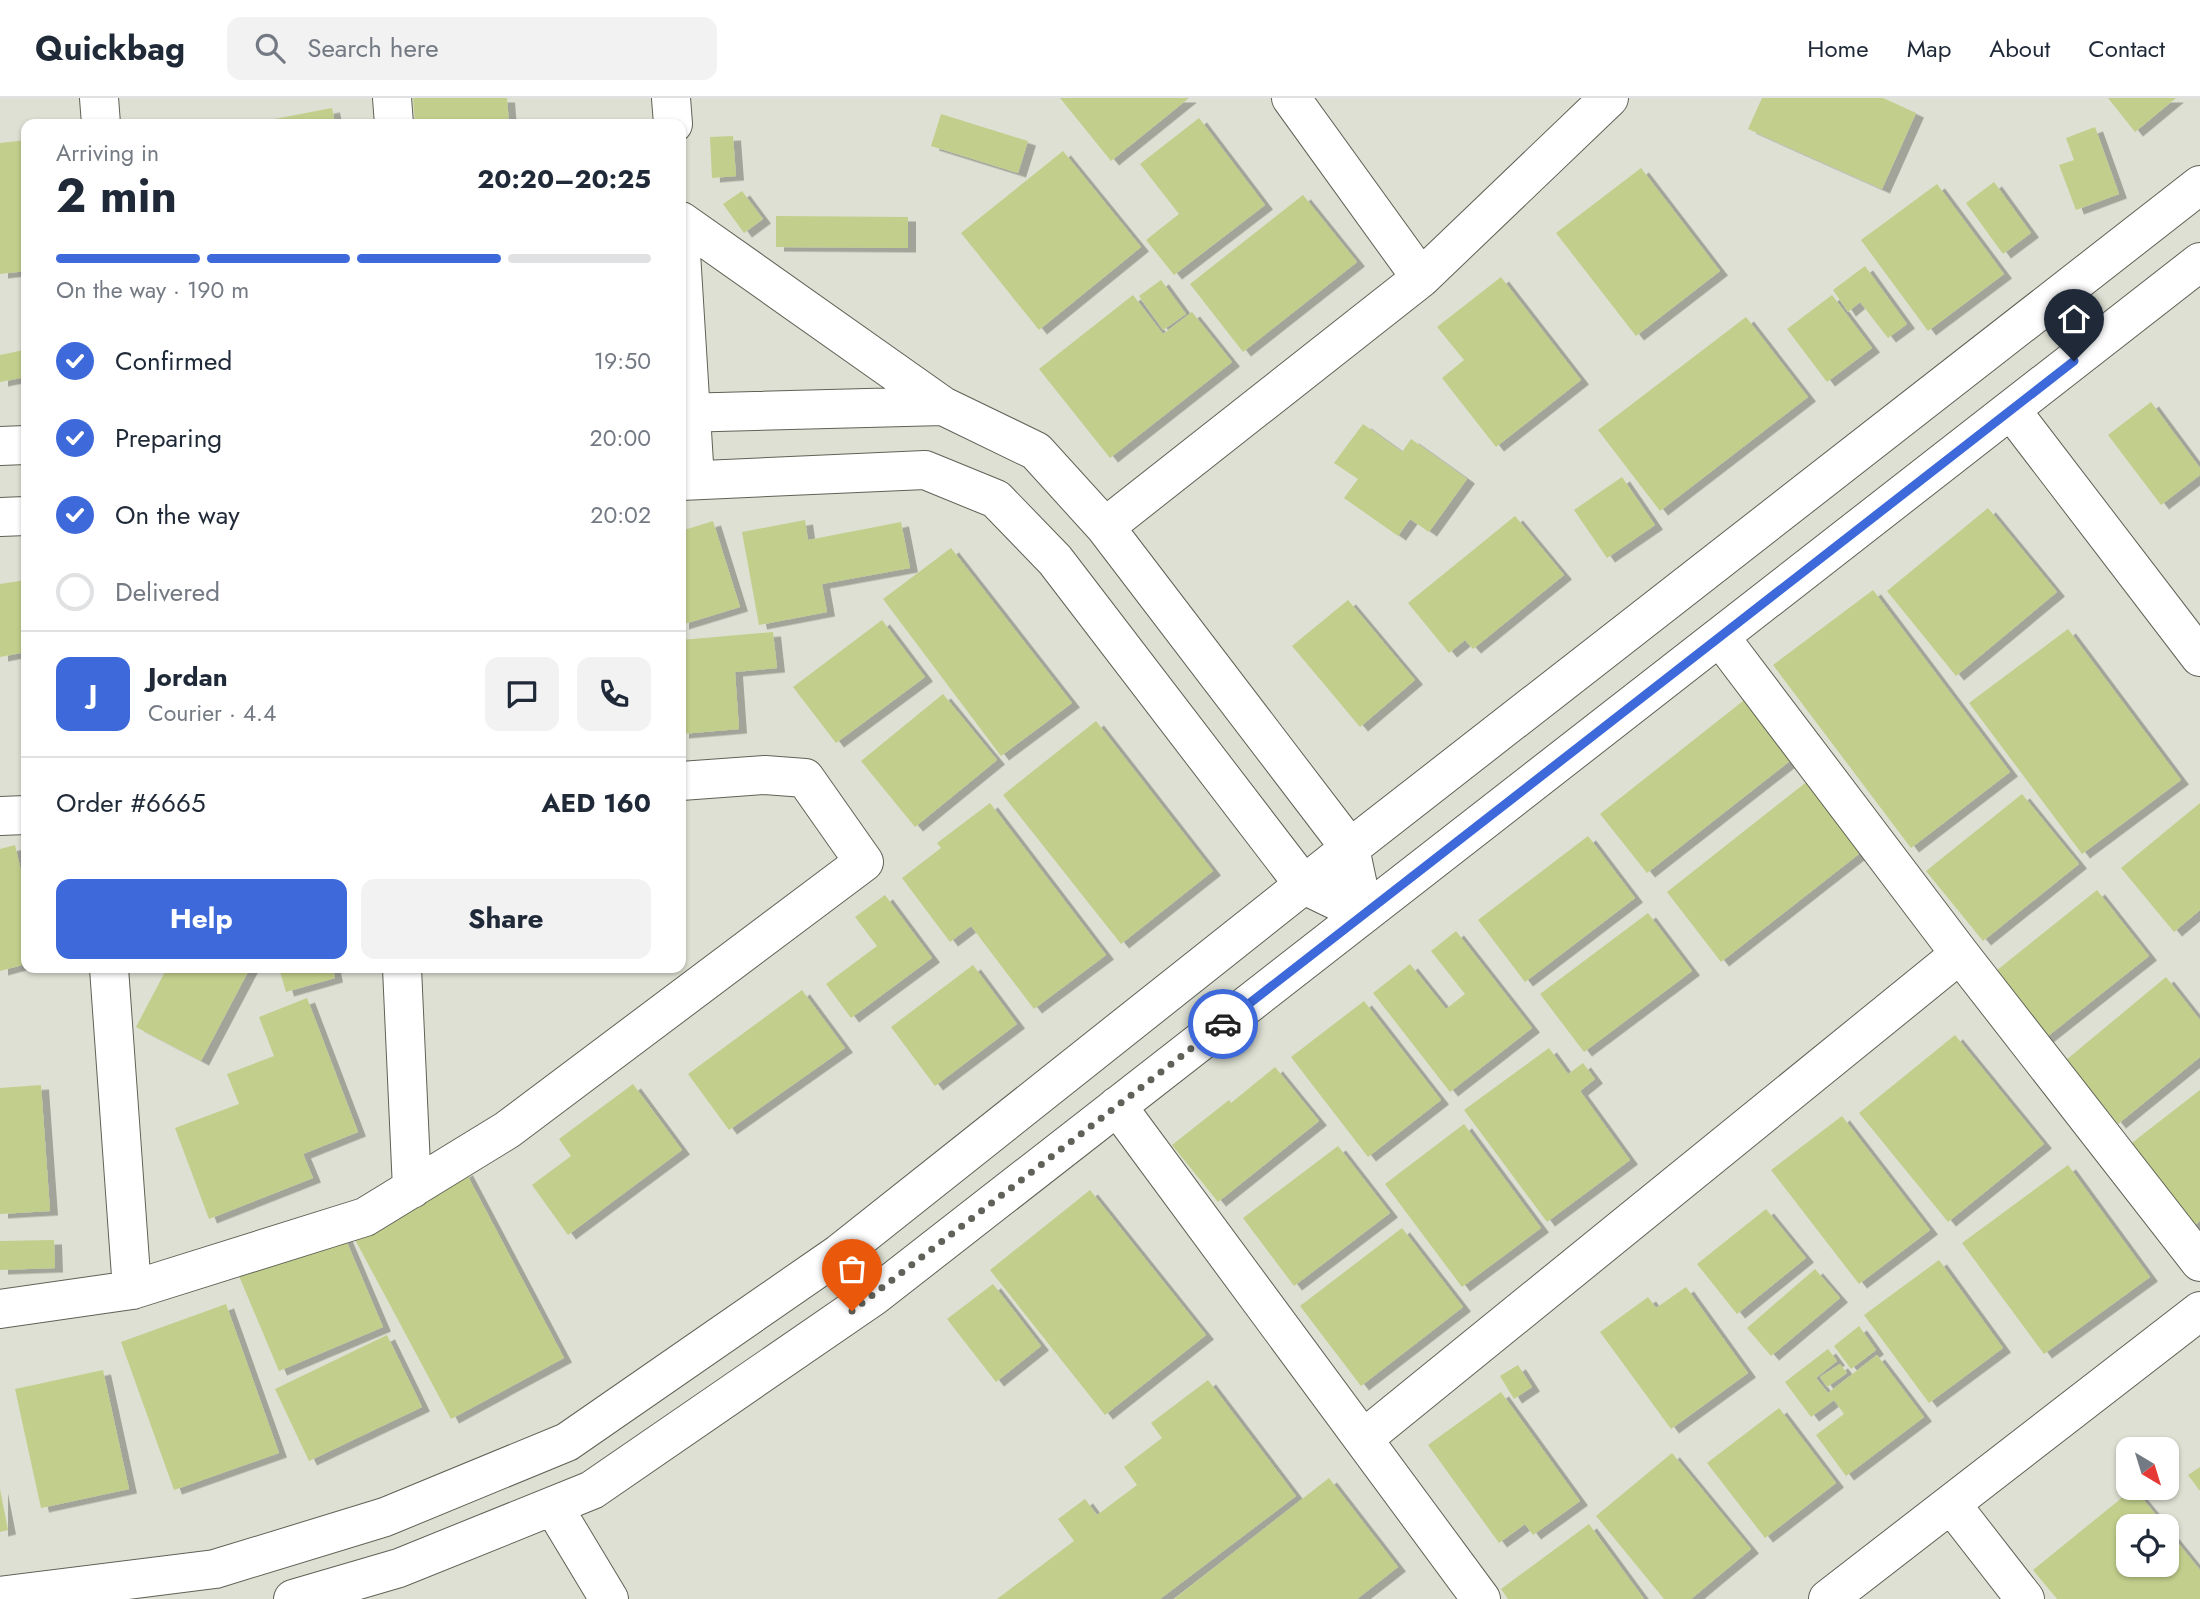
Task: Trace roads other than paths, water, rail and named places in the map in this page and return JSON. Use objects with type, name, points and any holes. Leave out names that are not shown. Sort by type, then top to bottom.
[{"type":"street","points":[[99,98],[101,119]]},
{"type":"street","points":[[392,98],[394,119]]},
{"type":"street","points":[[671,98],[673,119]]},
{"type":"street","points":[[1291,98],[1421,278]]},
{"type":"street","points":[[1105,527],[1421,278],[1609,98]]},
{"type":"street","points":[[0,1596],[215,1569],[384,1517],[567,1442],[840,1253],[1350,848],[2200,184]]},
{"type":"street","points":[[686,225],[943,406],[1036,451],[1105,527],[1350,848],[1364,914]]},
{"type":"street","points":[[293,1599],[346,1592],[592,1490],[874,1296],[2200,262]]},
{"type":"street","points":[[943,406],[686,413],[688,480],[925,470],[996,499],[1055,560],[1304,885],[1364,914]]},
{"type":"street","points":[[2011,410],[2200,657]]},
{"type":"street","points":[[0,446],[21,445]]},
{"type":"street","points":[[0,517],[21,516]]},
{"type":"street","points":[[1720,636],[1960,954],[2200,1262]]},
{"type":"street","points":[[0,1310],[132,1290],[365,1217],[507,1130],[864,862],[804,778],[765,775],[686,781]]},
{"type":"street","points":[[0,816],[21,815]]},
{"type":"street","points":[[1363,1440],[1960,954]]},
{"type":"street","points":[[109,973],[132,1290]]},
{"type":"street","points":[[402,973],[412,1189]]},
{"type":"street","points":[[1117,1107],[1481,1599]]},
{"type":"street","points":[[1828,1599],[2200,1311]]},
{"type":"street","points":[[1951,1504],[2025,1599]]},
{"type":"street","points":[[553,1506],[609,1599]]}]
